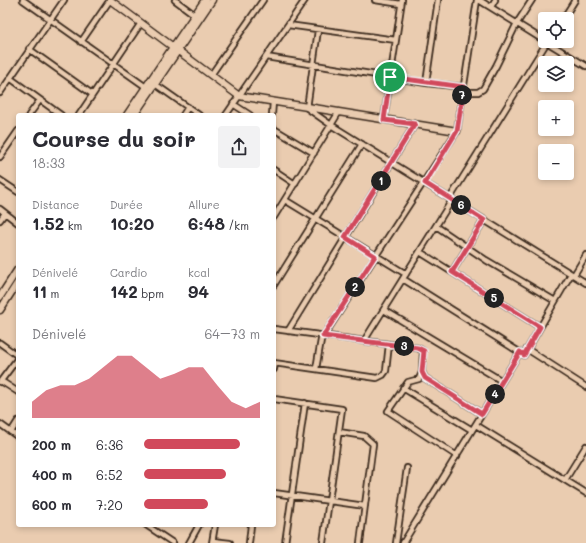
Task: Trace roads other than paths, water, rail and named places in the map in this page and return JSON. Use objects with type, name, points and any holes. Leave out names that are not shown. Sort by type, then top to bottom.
[{"type":"street","points":[[23,0],[146,87]]},
{"type":"street","points":[[0,93],[64,0]]},
{"type":"street","points":[[81,42],[110,0],[239,96],[457,131]]},
{"type":"street","points":[[175,0],[195,15]]},
{"type":"street","points":[[135,113],[155,84],[205,0]]},
{"type":"street","points":[[129,113],[146,87],[212,0]]},
{"type":"street","points":[[227,113],[305,0]]},
{"type":"street","points":[[375,0],[401,2],[384,120]]},
{"type":"street","points":[[426,83],[438,0]]},
{"type":"street","points":[[316,369],[323,336],[425,183],[457,131],[478,0],[538,36]]},
{"type":"street","points":[[491,7],[495,0]]},
{"type":"street","points":[[266,57],[478,92],[483,89],[517,23],[532,0]]},
{"type":"street","points":[[567,12],[575,0]]},
{"type":"street","points":[[211,75],[261,1]]},
{"type":"street","points":[[79,113],[141,23]]},
{"type":"street","points":[[288,25],[396,40]]},
{"type":"street","points":[[307,108],[318,30]]},
{"type":"street","points":[[364,341],[436,226],[543,48]]},
{"type":"street","points":[[557,48],[586,66]]},
{"type":"street","points":[[29,49],[92,94]]},
{"type":"street","points":[[10,78],[58,113]]},
{"type":"street","points":[[155,84],[196,113]]},
{"type":"street","points":[[30,113],[40,100]]},
{"type":"street","points":[[272,113],[273,102]]},
{"type":"street","points":[[233,104],[247,113]]},
{"type":"street","points":[[184,113],[188,107]]},
{"type":"street","points":[[307,108],[331,125],[586,283]]},
{"type":"street","points":[[276,214],[339,112]]},
{"type":"street","points":[[288,331],[415,124]]},
{"type":"street","points":[[276,130],[314,153]]},
{"type":"street","points":[[0,157],[16,134]]},
{"type":"street","points":[[276,282],[362,144]]},
{"type":"street","points":[[276,171],[295,184]]},
{"type":"street","points":[[0,180],[16,191]]},
{"type":"street","points":[[285,200],[406,274]]},
{"type":"street","points":[[0,209],[16,221]]},
{"type":"street","points":[[0,220],[5,213]]},
{"type":"street","points":[[452,272],[484,220]]},
{"type":"street","points":[[436,226],[468,246],[486,260],[555,301]]},
{"type":"street","points":[[420,252],[540,327]]},
{"type":"street","points":[[403,279],[524,355],[555,301],[586,255]]},
{"type":"street","points":[[0,297],[16,272]]},
{"type":"street","points":[[0,310],[16,285]]},
{"type":"street","points":[[384,310],[502,381]]},
{"type":"street","points":[[276,329],[418,348],[424,351],[422,372],[419,379],[408,382],[388,411],[457,456]]},
{"type":"street","points":[[0,343],[16,355]]},
{"type":"street","points":[[276,363],[377,378],[384,376],[386,371],[389,344]]},
{"type":"street","points":[[527,349],[585,384]]},
{"type":"street","points":[[403,543],[520,352]]},
{"type":"street","points":[[16,360],[0,382],[16,391]]},
{"type":"street","points":[[422,372],[425,378],[482,414]]},
{"type":"street","points":[[403,388],[472,430]]},
{"type":"street","points":[[276,399],[342,409],[323,543]]},
{"type":"street","points":[[285,543],[305,403]]},
{"type":"street","points":[[0,424],[16,436]]},
{"type":"street","points":[[11,432],[16,424]]},
{"type":"street","points":[[476,425],[586,493]]},
{"type":"street","points":[[339,432],[364,436],[373,444],[360,543]]},
{"type":"street","points":[[565,480],[586,446]]},
{"type":"street","points":[[396,543],[407,468]]},
{"type":"street","points":[[276,493],[365,506]]},
{"type":"street","points":[[149,527],[173,543]]},
{"type":"street","points":[[189,543],[198,527]]},
{"type":"street","points":[[215,527],[213,542],[230,543]]},
{"type":"street","points":[[249,543],[251,527]]}]
